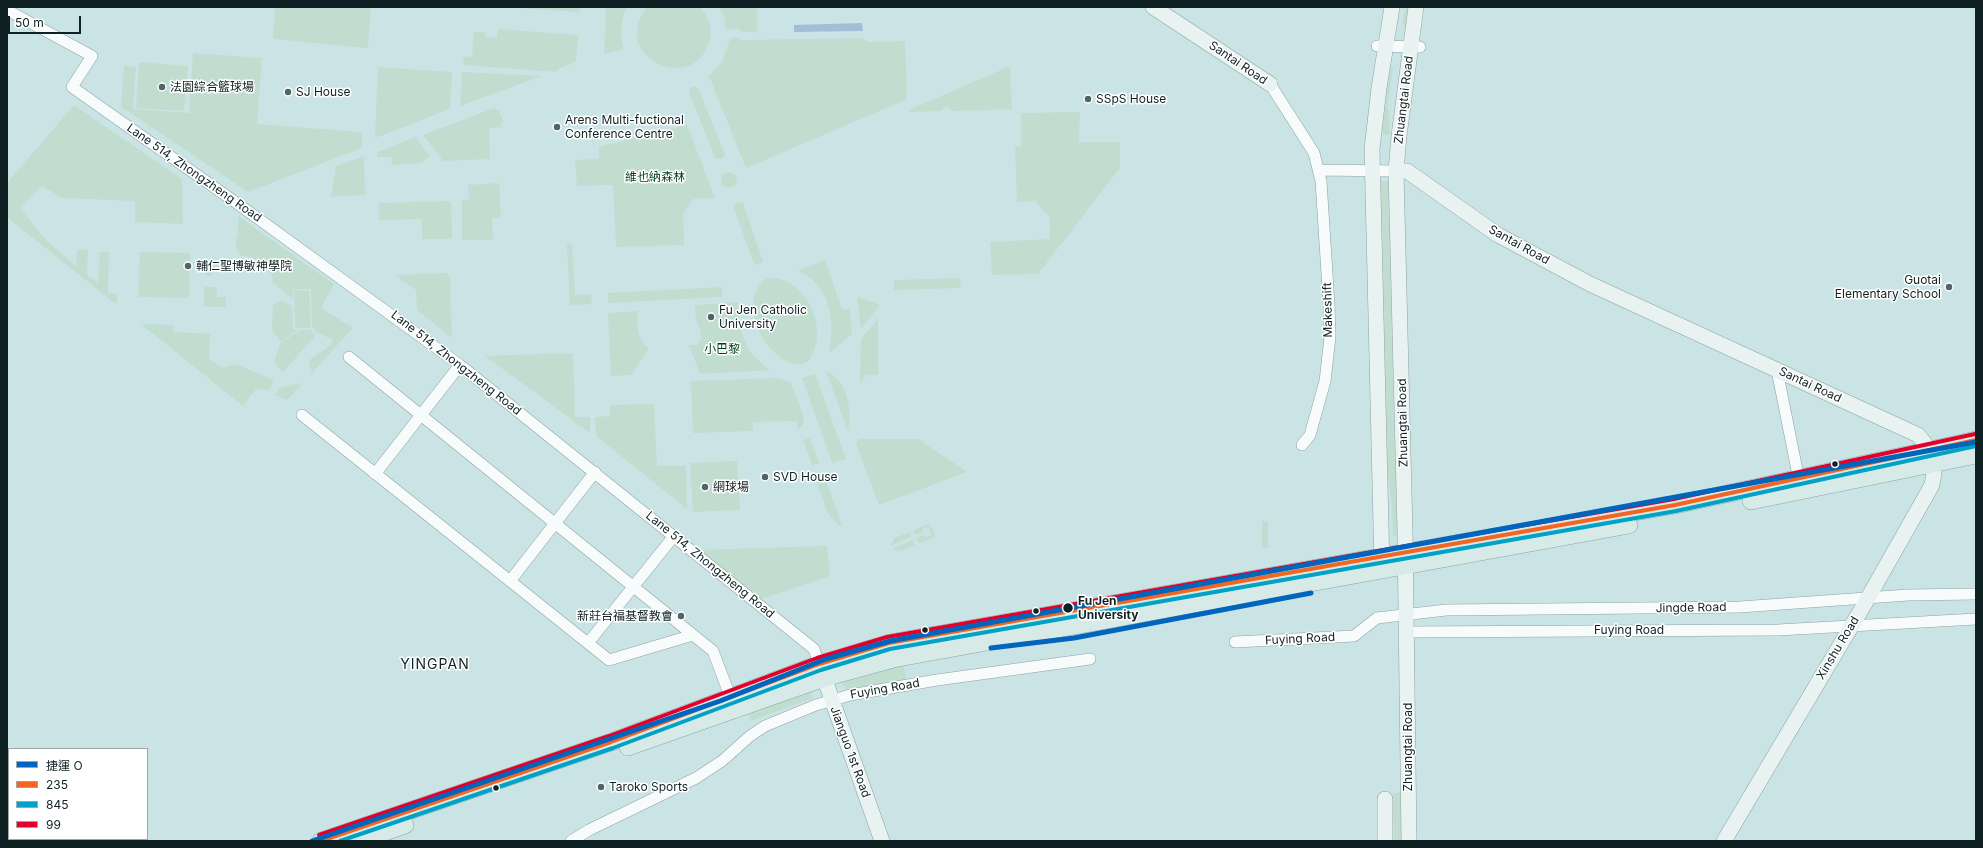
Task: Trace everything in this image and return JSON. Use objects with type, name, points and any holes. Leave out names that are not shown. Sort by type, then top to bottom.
[{"type":"main road","points":[[1406,559],[1680,516],[1932,456],[1976,440]]},
{"type":"main road","points":[[321,841],[524,773],[730,696],[821,671],[852,669],[909,648],[1382,564],[1799,480],[1932,456],[1976,454]]},
{"type":"main road","points":[[359,841],[821,671]]},
{"type":"street","name":"Santai Road","points":[[1153,7],[1270,84],[1314,153],[1319,170],[1407,171],[1498,235],[1590,284],[1918,435],[1932,456]]},
{"type":"street","name":"Zhuangtai Road","points":[[1382,564],[1372,170],[1373,129],[1382,46],[1392,7]]},
{"type":"street","name":"Zhuangtai Road","points":[[1409,841],[1406,559],[1396,171],[1398,136],[1415,47],[1416,7]]},
{"type":"street","name":"Lane 514, Zhongzheng Road","points":[[7,10],[92,56],[72,87],[257,217],[460,365],[814,649],[821,671]]},
{"type":"street","points":[[1382,46],[1415,47]]},
{"type":"street","name":"Makeshift","points":[[1302,446],[1310,435],[1323,387],[1330,338],[1319,170]]},
{"type":"street","points":[[349,357],[713,651],[730,696]]},
{"type":"street","points":[[375,474],[460,365]]},
{"type":"street","points":[[1777,370],[1799,480]]},
{"type":"street","points":[[302,415],[609,660],[693,635]]},
{"type":"street","name":"Xinshu Road","points":[[1724,841],[1851,627],[1932,485],[1935,472],[1932,456]]},
{"type":"street","points":[[510,581],[595,472]]},
{"type":"street","points":[[588,643],[674,536]]},
{"type":"street","name":"Jingde Road","points":[[1406,615],[1470,609],[1740,607],[1868,597],[1976,594]]},
{"type":"street","name":"Fuying Road","points":[[1235,642],[1354,636],[1377,618],[1406,615]]},
{"type":"street","name":"Fuying Road","points":[[1407,632],[1778,630],[1976,619]]},
{"type":"street","name":"Fuying Road","points":[[571,841],[589,830],[696,778],[722,761],[750,736],[765,726],[831,700],[937,680],[1090,659]]},
{"type":"street","name":"Jianguo 1st Road","points":[[821,671],[882,841]]},
{"type":"street","name":"Zhuangtai Road","points":[[1385,799],[1386,841]]},
{"type":"green space","points":[[275,7],[371,7],[368,48],[273,39]]},
{"type":"green space","points":[[503,7],[580,7],[579,12]]},
{"type":"green space","points":[[606,7],[627,7],[621,28],[624,49],[604,54]]},
{"type":"green space","points":[[647,7],[700,7],[707,17],[710,25],[710,38],[702,56],[689,66],[674,68],[659,64],[646,55],[638,42],[638,25]]},
{"type":"green space","points":[[719,7],[757,7],[757,32],[742,32],[737,28],[726,30],[725,19]]},
{"type":"green space","points":[[1405,7],[1408,7],[1406,25],[1402,25]]},
{"type":"green space","points":[[498,29],[578,35],[576,62],[560,68],[556,72],[463,65],[464,56],[472,57],[474,32],[485,32],[485,37],[497,38]]},
{"type":"green space","points":[[736,37],[741,40],[862,38],[868,42],[905,41],[907,99],[746,168],[709,76],[722,62],[730,39]]},
{"type":"green space","points":[[193,53],[262,58],[257,124],[362,132],[362,148],[248,192],[121,107],[124,66],[136,67],[133,109],[189,113]]},
{"type":"green space","name":"法園綜合籃球場","points":[[139,62],[188,66],[184,111],[136,108]]},
{"type":"green space","points":[[1010,66],[1012,109],[952,111],[946,106],[941,111],[909,112],[909,110]]},
{"type":"green space","points":[[378,67],[452,72],[450,109],[375,138]]},
{"type":"green space","points":[[1390,68],[1393,68],[1388,104],[1390,135],[1382,134]]},
{"type":"green space","points":[[462,72],[542,76],[460,106]]},
{"type":"green space","points":[[692,86],[698,88],[725,155],[721,159],[715,158],[689,92]]},
{"type":"green space","points":[[74,105],[182,179],[183,224],[135,222],[135,201],[62,198],[42,186],[20,208],[48,242],[76,266],[77,249],[88,250],[87,275],[98,283],[100,252],[109,252],[108,293],[117,294],[117,305],[7,217],[7,183]]},
{"type":"green space","points":[[494,108],[499,110],[503,121],[500,127],[489,128],[490,159],[443,161],[423,135]]},
{"type":"green space","points":[[1080,112],[1079,142],[1120,142],[1120,168],[1038,274],[992,275],[990,242],[1050,239],[1050,218],[1035,201],[1017,202],[1015,147],[1021,147],[1021,113]]},
{"type":"green space","name":"維也納森林","points":[[687,125],[715,198],[693,199],[683,214],[684,245],[616,247],[613,185],[577,186],[575,160],[599,159],[599,147]]},
{"type":"green space","points":[[415,137],[430,156],[421,163],[392,165],[391,157],[377,157],[377,152]]},
{"type":"green space","points":[[364,156],[365,195],[331,197],[336,166]]},
{"type":"green space","points":[[729,172],[735,174],[737,180],[735,186],[729,188],[723,186],[721,180],[723,174]]},
{"type":"green space","points":[[1381,181],[1388,181],[1397,536],[1393,536],[1392,506],[1388,478]]},
{"type":"green space","points":[[499,183],[501,218],[492,218],[493,240],[462,240],[462,200],[469,200],[468,185]]},
{"type":"green space","points":[[451,201],[452,239],[422,239],[422,219],[379,220],[379,203]]},
{"type":"green space","points":[[737,202],[743,203],[763,261],[759,265],[754,264],[733,206]]},
{"type":"green space","points":[[238,216],[334,284],[321,308],[353,328],[312,373],[309,360],[331,345],[333,340],[316,332],[312,326],[311,289],[293,289],[293,299],[273,283],[272,276],[267,266],[257,260],[240,255],[235,244],[238,233]]},
{"type":"green space","points":[[572,244],[575,295],[591,294],[592,304],[570,305],[567,245]]},
{"type":"green space","points":[[140,252],[190,253],[189,298],[138,297]]},
{"type":"green space","points":[[205,260],[224,261],[224,267],[213,267],[212,276],[205,275]]},
{"type":"green space","points":[[825,260],[842,309],[850,309],[852,334],[829,353],[831,341],[831,317],[824,294],[818,285],[809,277],[798,271]]},
{"type":"green space","points":[[447,273],[450,278],[452,338],[417,310],[416,290],[395,275]]},
{"type":"green space","points":[[767,278],[780,279],[791,284],[801,292],[809,303],[817,328],[817,341],[813,353],[804,364],[793,363],[782,358],[772,350],[763,339],[757,326],[754,313],[754,300],[758,288]]},
{"type":"green space","points":[[960,278],[961,288],[894,290],[894,280]]},
{"type":"green space","points":[[204,287],[217,287],[217,297],[226,297],[226,307],[204,307]]},
{"type":"green space","points":[[722,287],[722,297],[608,303],[608,293]]},
{"type":"green space","points":[[294,290],[309,291],[311,328],[295,328]]},
{"type":"green space","points":[[857,297],[880,305],[861,329]]},
{"type":"green space","points":[[282,301],[292,306],[293,329],[298,330],[281,342],[272,330],[273,305]]},
{"type":"green space","name":"小巴黎","points":[[738,302],[740,323],[745,340],[754,355],[770,370],[700,374],[689,345],[697,345],[701,337],[695,305]]},
{"type":"green space","points":[[637,311],[640,336],[649,348],[631,375],[611,376],[608,313]]},
{"type":"green space","points":[[878,319],[878,375],[867,375],[860,382],[861,339]]},
{"type":"green space","points":[[141,324],[173,325],[173,332],[210,334],[209,359],[223,368],[235,364],[274,380],[269,390],[256,389],[243,406]]},
{"type":"green space","points":[[300,330],[311,330],[315,336],[283,372],[274,362],[280,344]]},
{"type":"green space","points":[[573,353],[575,417],[590,417],[590,433],[485,356]]},
{"type":"green space","points":[[826,371],[840,382],[847,397],[849,406],[848,432]]},
{"type":"green space","points":[[815,374],[846,459],[832,463],[802,378]]},
{"type":"green space","points":[[777,378],[791,382],[804,418],[803,424],[797,431],[797,421],[753,422],[753,431],[693,433],[691,381]]},
{"type":"green space","points":[[299,383],[301,386],[287,400],[275,395],[281,387]]},
{"type":"green space","points":[[654,404],[657,466],[686,466],[687,509],[596,436],[595,417],[610,416],[610,405]]},
{"type":"green space","points":[[810,438],[819,463],[812,465],[803,440]]},
{"type":"green space","points":[[859,439],[918,439],[967,472],[879,505],[856,444]]},
{"type":"green space","points":[[737,461],[740,510],[693,512],[690,463]]},
{"type":"green space","points":[[818,472],[823,473],[842,525],[838,525],[827,512],[815,476]]},
{"type":"green space","points":[[1262,521],[1268,521],[1268,548],[1262,548]]},
{"type":"green space","points":[[930,524],[936,537],[919,543],[916,538],[924,535],[925,537],[932,535],[928,527],[922,529],[923,532],[915,535],[913,530]]},
{"type":"green space","points":[[910,532],[911,537],[890,546],[894,538]]},
{"type":"green space","points":[[913,540],[915,545],[899,551],[891,549]]},
{"type":"green space","points":[[827,546],[830,576],[761,599],[699,550]]},
{"type":"green space","points":[[903,665],[907,681],[848,691],[840,680]]},
{"type":"green space","points":[[810,690],[813,698],[751,721],[748,713]]},
{"type":"green space","points":[[1393,793],[1401,793],[1402,841],[1394,841]]},
{"type":"water","points":[[862,23],[863,31],[794,32],[794,25]]},
{"type":"metro line","name":"O","points":[[312,841],[720,701],[826,659],[890,641],[1976,442]]},
{"type":"metro line","name":"O","points":[[991,648],[1074,638],[1311,593]]},
{"type":"transit line","name":"99","points":[[319,835],[609,736],[817,658],[887,637],[1674,499],[1975,434]]},
{"type":"transit line","name":"235","points":[[321,841],[611,742],[819,664],[889,643],[1675,505],[1976,440]]},
{"type":"transit line","name":"845","points":[[340,841],[613,748],[821,670],[890,649],[1676,511],[1976,446]]},
{"type":"place","name":"法園綜合籃球場","points":[[162,87]]},
{"type":"place","name":"SJ House","points":[[288,92]]},
{"type":"place","name":"SSpS House","points":[[1088,99]]},
{"type":"place","name":"Arens Multi-fuctional Conference Centre","points":[[557,127]]},
{"type":"place","name":"輔仁聖博敏神學院","points":[[188,266]]},
{"type":"place","name":"Guotai Elementary School","points":[[1949,287]]},
{"type":"place","name":"Fu Jen Catholic University","points":[[711,317]]},
{"type":"place","name":"SVD House","points":[[765,477]]},
{"type":"place","name":"網球場","points":[[705,487]]},
{"type":"place","name":"Fu Jen University","points":[[1068,608]]},
{"type":"place","name":"新莊台福基督教會","points":[[681,616]]},
{"type":"place","name":"Taroko Sports","points":[[601,787]]},
{"type":"district","name":"YINGPAN","points":[[435,665]]}]
